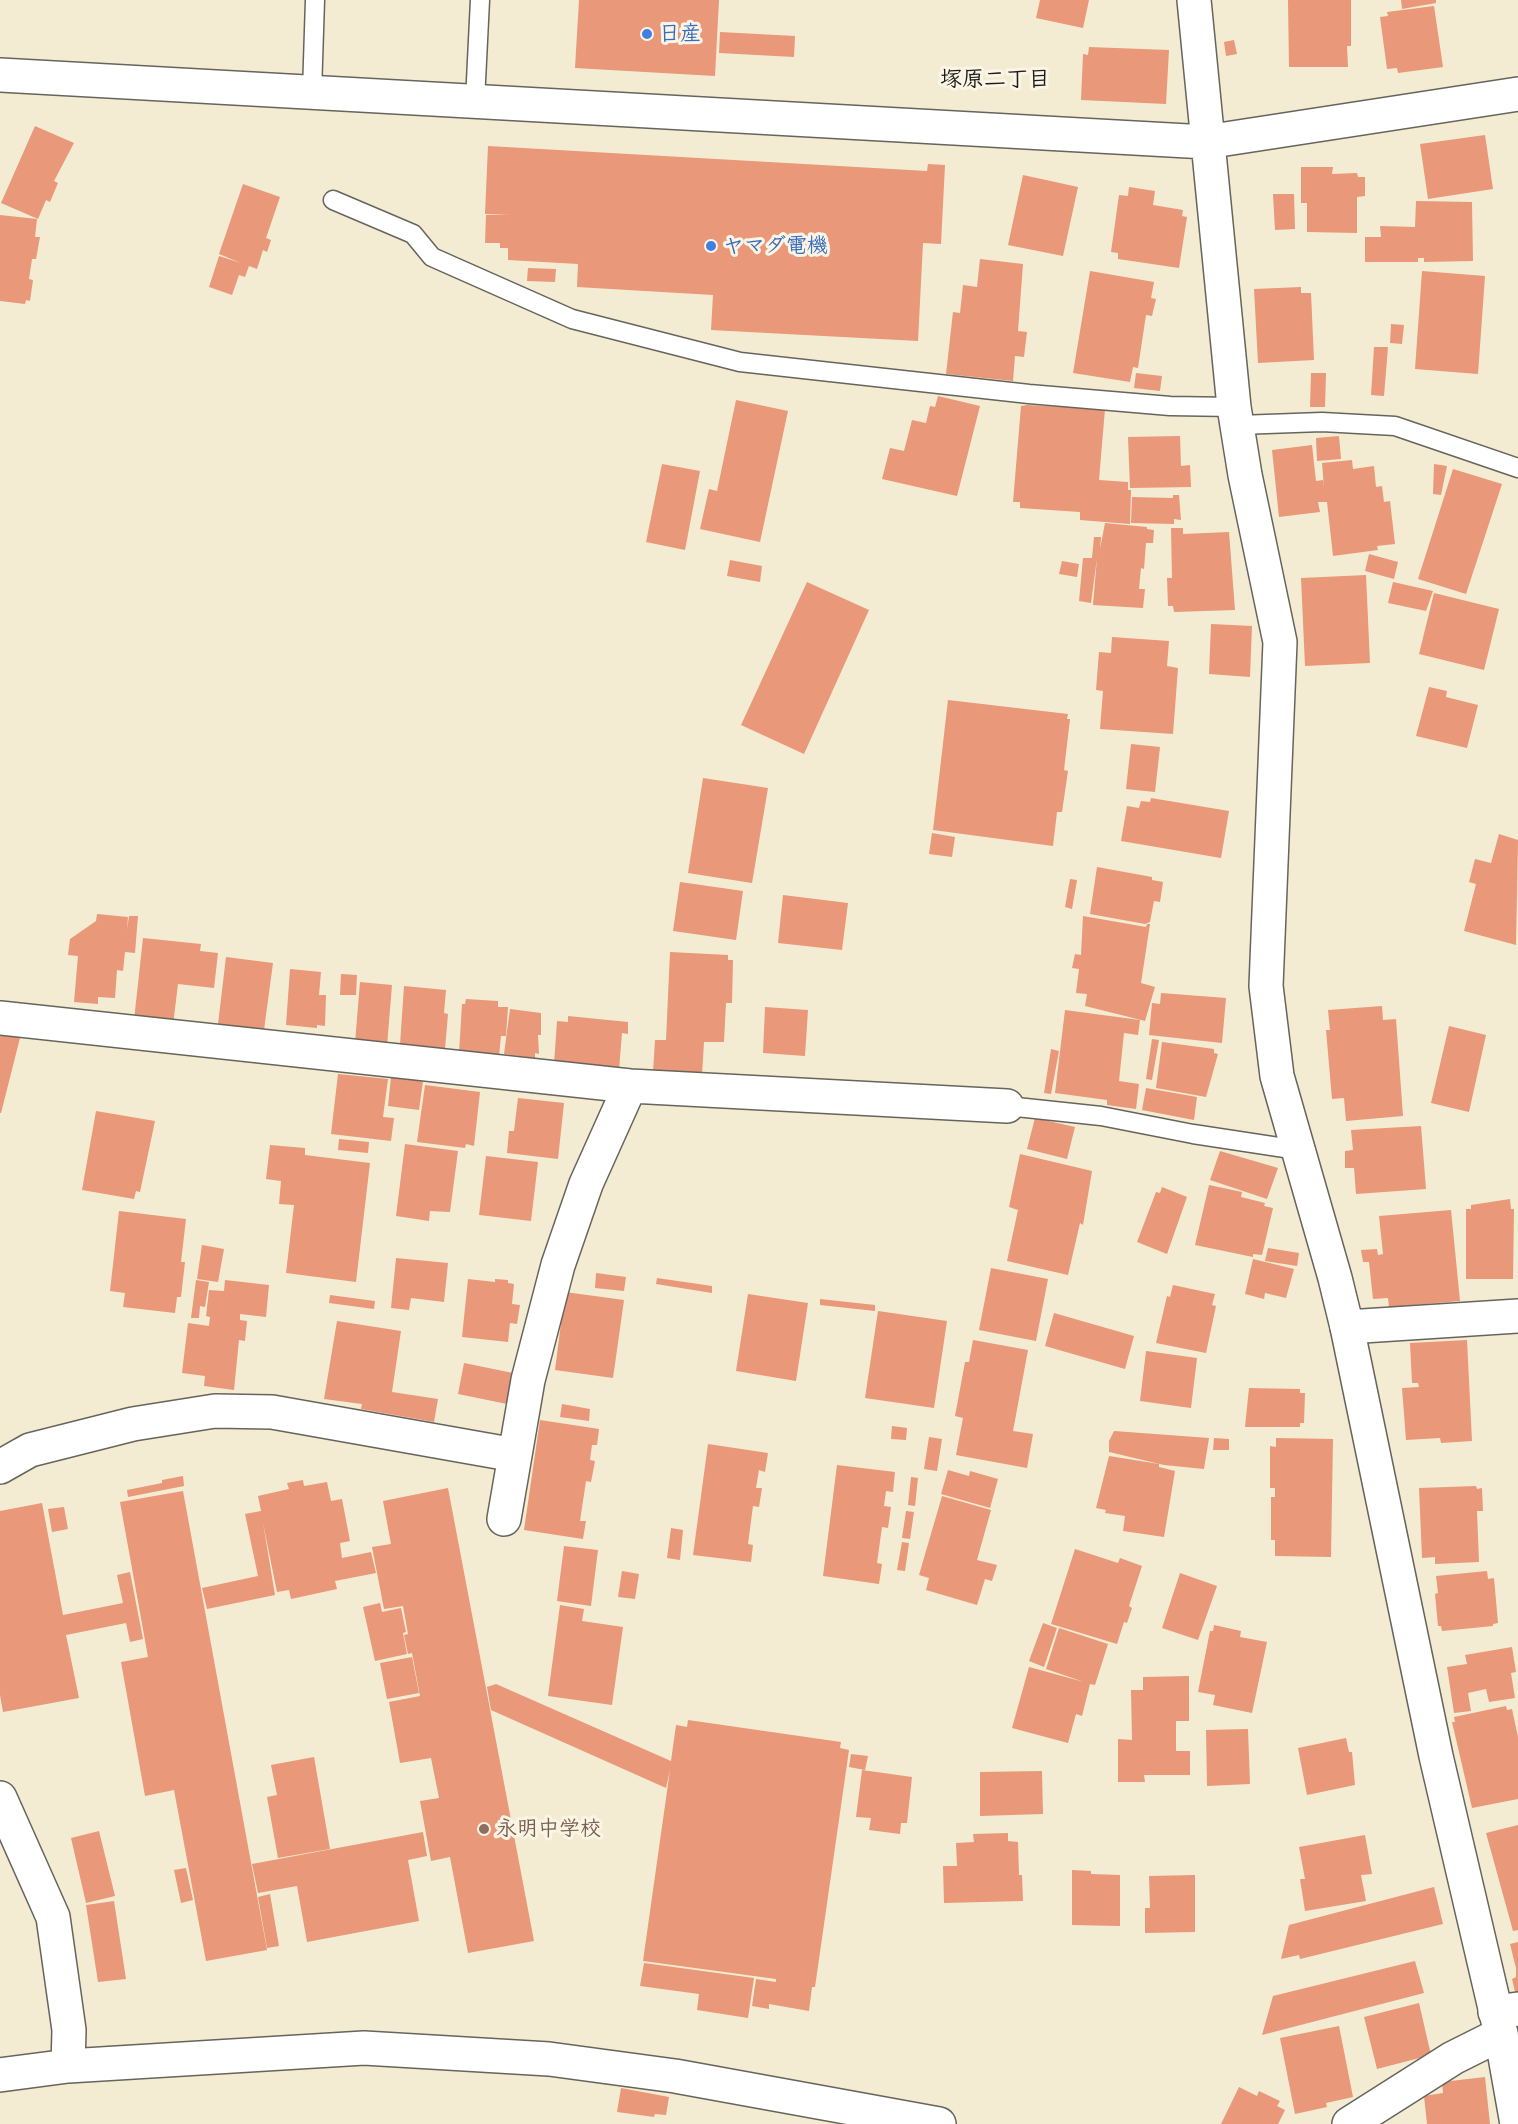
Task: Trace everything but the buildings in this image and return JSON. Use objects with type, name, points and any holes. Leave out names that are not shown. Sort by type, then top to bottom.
[{"type":"street","points":[[1194,0],[1206,142],[1236,416],[1245,475],[1280,642],[1274,834],[1266,986],[1277,1076],[1347,1327],[1436,1756],[1505,2018],[1517,2124]]},
{"type":"street","points":[[0,75],[1206,142],[1518,94]]},
{"type":"street","points":[[0,1018],[630,1086],[1007,1107]]},
{"type":"street","points":[[504,1520],[528,1380],[558,1265],[586,1184],[630,1086]]},
{"type":"street","points":[[1347,1327],[1518,1316]]},
{"type":"street","points":[[0,1467],[41,1448],[133,1424],[215,1411],[272,1412],[515,1455]]},
{"type":"street","points":[[0,1798],[53,1917],[69,2030],[68,2066]]},
{"type":"street","points":[[1349,2124],[1453,2058],[1505,2018]]},
{"type":"street","points":[[0,2075],[68,2066],[364,2048],[549,2059],[675,2076],[939,2124]]},
{"type":"lane","points":[[312,92],[315,0]]},
{"type":"lane","points":[[475,101],[480,0]]},
{"type":"lane","points":[[333,200],[413,234],[432,256],[572,319],[740,362],[1029,394],[1170,406],[1236,416],[1395,426],[1518,468]]},
{"type":"lane","points":[[1007,1107],[1101,1116],[1193,1134],[1298,1150]]},
{"type":"place","name":"日産","points":[[647,34]]},
{"type":"place","name":"ヤマダ電機","points":[[711,246]]},
{"type":"place","name":"永明中学校","points":[[484,1829]]},
{"type":"district","name":"塚原二丁目","points":[[995,80]]}]
